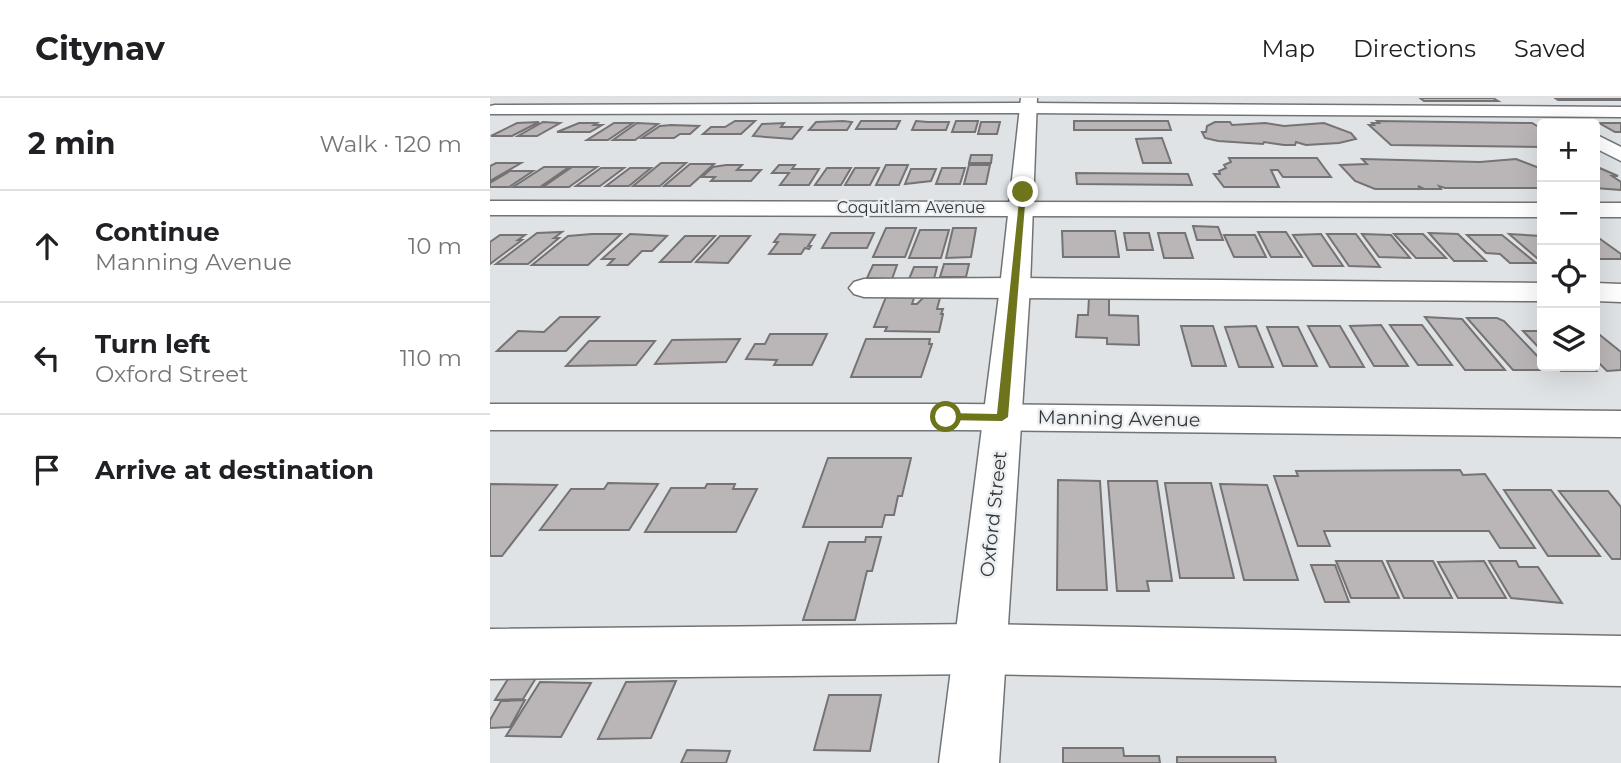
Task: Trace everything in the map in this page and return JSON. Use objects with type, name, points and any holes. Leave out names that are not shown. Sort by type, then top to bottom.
[{"type":"street","points":[[656,109],[673,98]]},
{"type":"street","points":[[1518,98],[1557,119]]},
{"type":"street","points":[[495,110],[1028,103],[1621,111]]},
{"type":"street","name":"Oxford Street","points":[[969,763],[1015,286],[1028,103]]},
{"type":"street","points":[[1600,143],[1620,153]]},
{"type":"street","name":"Coquitlam Avenue","points":[[490,208],[1537,209]]},
{"type":"street","points":[[1600,210],[1621,210]]},
{"type":"street","points":[[864,288],[1015,286],[1537,292]]},
{"type":"street","points":[[1600,292],[1621,293]]},
{"type":"street","name":"Manning Avenue","points":[[490,417],[1002,417],[1621,425]]},
{"type":"street","points":[[490,654],[979,649],[1621,662]]},
{"type":"building","points":[[1420,98],[1493,98],[1498,101],[1424,101]]},
{"type":"building","points":[[1555,98],[1621,98],[1621,100],[1558,100]]},
{"type":"building","points":[[735,121],[755,121],[741,134],[703,134],[711,127],[725,127]]},
{"type":"building","points":[[861,121],[900,121],[896,129],[856,129]]},
{"type":"building","points":[[916,121],[949,122],[946,130],[912,130]]},
{"type":"building","points":[[956,121],[978,121],[975,132],[952,132]]},
{"type":"building","points":[[1074,121],[1168,121],[1171,130],[1074,130]]},
{"type":"building","points":[[1377,121],[1532,123],[1537,126],[1537,147],[1391,145],[1369,125],[1379,123]]},
{"type":"building","points":[[539,122],[512,136],[491,136],[517,123]]},
{"type":"building","points":[[543,122],[560,123],[537,136],[518,136]]},
{"type":"building","points":[[816,122],[852,122],[847,130],[809,130]]},
{"type":"building","points":[[981,122],[1000,122],[997,134],[978,134]]},
{"type":"building","points":[[1215,122],[1284,126],[1324,123],[1351,133],[1356,139],[1339,143],[1306,145],[1296,142],[1295,145],[1284,145],[1205,138],[1202,132],[1206,132],[1207,126]]},
{"type":"building","points":[[579,123],[602,125],[590,132],[557,132]]},
{"type":"building","points":[[614,123],[633,123],[608,140],[587,140]]},
{"type":"building","points":[[637,123],[658,124],[635,140],[613,140]]},
{"type":"building","points":[[784,123],[781,127],[802,127],[792,139],[753,136],[762,124]]},
{"type":"building","points":[[1600,123],[1621,123],[1621,132],[1615,132]]},
{"type":"building","points":[[660,126],[699,126],[690,134],[680,134],[674,138],[642,138]]},
{"type":"building","points":[[1162,138],[1171,163],[1143,163],[1136,139]]},
{"type":"building","points":[[971,155],[992,155],[991,163],[969,163]]},
{"type":"building","points":[[1229,158],[1317,158],[1331,177],[1283,177],[1278,170],[1271,170],[1279,187],[1224,187],[1214,174],[1220,174],[1219,171],[1226,168],[1224,165],[1231,162]]},
{"type":"building","points":[[1362,159],[1480,162],[1516,159],[1537,167],[1537,188],[1439,186],[1441,189],[1424,189],[1418,186],[1421,189],[1375,189],[1355,181],[1340,165],[1367,164]]},
{"type":"building","points":[[496,163],[521,163],[490,181],[490,166]]},
{"type":"building","points":[[661,163],[686,163],[660,186],[633,186]]},
{"type":"building","points":[[690,164],[714,164],[690,186],[664,186]]},
{"type":"building","points":[[742,165],[737,170],[761,170],[751,181],[711,181],[715,177],[702,177],[713,167]]},
{"type":"building","points":[[779,165],[795,165],[792,169],[819,169],[809,185],[780,185],[789,173],[772,173]]},
{"type":"building","points":[[886,165],[908,165],[899,185],[876,185]]},
{"type":"building","points":[[969,165],[990,165],[986,184],[964,184]]},
{"type":"building","points":[[544,167],[569,167],[540,187],[513,187]]},
{"type":"building","points":[[572,167],[597,167],[569,187],[543,187]]},
{"type":"building","points":[[601,168],[624,168],[600,186],[576,186]]},
{"type":"building","points":[[630,168],[651,168],[629,186],[606,186]]},
{"type":"building","points":[[827,168],[851,168],[841,185],[815,185]]},
{"type":"building","points":[[855,168],[879,168],[870,185],[845,185]]},
{"type":"building","points":[[942,168],[965,168],[960,184],[936,184]]},
{"type":"building","points":[[1600,168],[1618,176],[1612,176],[1621,182],[1621,190],[1600,188]]},
{"type":"building","points":[[911,169],[936,169],[931,181],[905,184]]},
{"type":"building","points":[[510,171],[533,171],[509,187],[490,187],[490,183]]},
{"type":"building","points":[[1076,173],[1188,174],[1192,185],[1077,184]]},
{"type":"building","points":[[1193,226],[1218,227],[1223,240],[1197,240]]},
{"type":"building","points":[[886,228],[916,228],[905,257],[873,257]]},
{"type":"building","points":[[953,228],[976,228],[971,257],[946,258]]},
{"type":"building","points":[[920,230],[949,230],[941,258],[909,258]]},
{"type":"building","points":[[1062,231],[1115,231],[1119,257],[1063,257]]},
{"type":"building","points":[[562,232],[554,238],[559,238],[528,264],[496,264],[537,233]]},
{"type":"building","points":[[1258,232],[1286,232],[1302,257],[1271,257]]},
{"type":"building","points":[[831,233],[874,233],[867,248],[822,248]]},
{"type":"building","points":[[1124,233],[1149,233],[1153,250],[1127,250]]},
{"type":"building","points":[[1158,233],[1185,233],[1193,258],[1164,258]]},
{"type":"building","points":[[1429,233],[1458,234],[1486,261],[1454,261]]},
{"type":"building","points":[[621,234],[588,265],[532,265],[568,236]]},
{"type":"building","points":[[630,234],[667,236],[652,251],[642,251],[628,265],[608,265],[614,259],[602,259]]},
{"type":"building","points":[[780,234],[815,235],[808,246],[811,246],[809,249],[805,248],[801,254],[769,254],[778,242],[774,242]]},
{"type":"building","points":[[1321,234],[1343,266],[1313,266],[1293,235]]},
{"type":"building","points":[[1327,234],[1356,234],[1380,267],[1349,266]]},
{"type":"building","points":[[1362,234],[1391,235],[1410,258],[1379,257]]},
{"type":"building","points":[[1394,234],[1423,234],[1446,258],[1416,258]]},
{"type":"building","points":[[1509,234],[1537,236],[1537,258]]},
{"type":"building","points":[[500,235],[525,235],[490,264],[490,242]]},
{"type":"building","points":[[1224,235],[1255,235],[1266,257],[1234,257]]},
{"type":"building","points":[[1467,235],[1502,235],[1536,263],[1510,263],[1500,254],[1486,253]]},
{"type":"building","points":[[685,236],[715,236],[691,262],[660,262]]},
{"type":"building","points":[[720,236],[750,236],[728,263],[696,262]]},
{"type":"building","points":[[1600,239],[1621,254],[1621,259],[1600,259]]},
{"type":"building","points":[[944,264],[969,264],[966,277],[940,277]]},
{"type":"building","points":[[873,265],[897,265],[892,279],[867,278]]},
{"type":"building","points":[[914,267],[937,267],[934,279],[909,279]]},
{"type":"building","points":[[886,297],[914,298],[912,304],[917,304],[923,298],[940,298],[937,309],[943,309],[943,314],[939,332],[885,331],[887,327],[874,327]]},
{"type":"building","points":[[1089,298],[1109,299],[1109,315],[1138,316],[1139,345],[1107,344],[1107,338],[1076,337],[1078,315],[1088,315]]},
{"type":"building","points":[[560,317],[599,317],[566,351],[497,351],[518,331],[544,332]]},
{"type":"building","points":[[1425,317],[1462,319],[1505,370],[1465,370]]},
{"type":"building","points":[[1467,318],[1497,318],[1504,321],[1537,356],[1537,370],[1513,370]]},
{"type":"building","points":[[1381,325],[1408,366],[1374,366],[1350,326]]},
{"type":"building","points":[[1390,325],[1422,325],[1452,365],[1418,365]]},
{"type":"building","points":[[1181,326],[1213,326],[1226,366],[1192,366]]},
{"type":"building","points":[[1256,326],[1273,367],[1239,367],[1225,327]]},
{"type":"building","points":[[1308,326],[1340,326],[1364,367],[1330,367]]},
{"type":"building","points":[[1267,327],[1298,327],[1317,366],[1283,366]]},
{"type":"building","points":[[1523,331],[1537,331],[1537,346]]},
{"type":"building","points":[[770,334],[827,334],[812,365],[774,365],[777,360],[746,359],[755,344],[765,344]]},
{"type":"building","points":[[1600,335],[1621,352],[1621,370],[1607,371],[1600,364]]},
{"type":"building","points":[[740,339],[726,362],[655,364],[672,340]]},
{"type":"building","points":[[866,339],[930,339],[929,344],[932,344],[921,377],[851,377]]},
{"type":"building","points":[[589,341],[655,341],[636,365],[566,366]]},
{"type":"building","points":[[828,458],[911,458],[902,496],[898,496],[894,515],[885,515],[882,527],[803,527]]},
{"type":"building","points":[[1460,470],[1463,475],[1485,474],[1535,548],[1500,548],[1489,531],[1324,531],[1330,546],[1298,546],[1274,476],[1298,476],[1296,471]]},
{"type":"building","points":[[1058,480],[1100,481],[1107,590],[1057,590]]},
{"type":"building","points":[[1108,481],[1157,481],[1172,581],[1147,581],[1149,591],[1117,591]]},
{"type":"building","points":[[608,483],[658,484],[629,530],[540,530],[571,489],[604,489]]},
{"type":"building","points":[[1165,483],[1211,483],[1234,578],[1180,578]]},
{"type":"building","points":[[490,484],[557,485],[502,556],[490,556]]},
{"type":"building","points":[[707,484],[735,484],[733,489],[757,489],[736,532],[645,532],[671,488],[705,488]]},
{"type":"building","points":[[1220,484],[1267,485],[1298,580],[1244,580]]},
{"type":"building","points":[[1504,490],[1551,490],[1600,556],[1548,556]]},
{"type":"building","points":[[1559,491],[1608,491],[1621,507],[1621,559],[1612,559]]},
{"type":"building","points":[[866,537],[881,537],[872,571],[867,571],[855,620],[803,620],[829,542],[865,542]]},
{"type":"building","points":[[1336,561],[1382,561],[1399,598],[1351,598]]},
{"type":"building","points":[[1387,561],[1433,561],[1452,598],[1404,598]]},
{"type":"building","points":[[1484,561],[1506,598],[1458,598],[1438,562]]},
{"type":"building","points":[[1489,561],[1516,561],[1519,567],[1538,567],[1562,603],[1511,598]]},
{"type":"building","points":[[1311,565],[1335,565],[1349,602],[1325,602]]},
{"type":"building","points":[[536,678],[523,699],[495,700],[508,679]]},
{"type":"building","points":[[676,681],[651,738],[598,739],[626,682]]},
{"type":"building","points":[[540,682],[591,683],[561,737],[506,736]]},
{"type":"building","points":[[829,695],[881,695],[870,751],[814,750]]},
{"type":"building","points":[[525,700],[510,727],[490,728],[490,720],[501,701]]},
{"type":"building","points":[[1063,748],[1123,748],[1124,756],[1159,756],[1160,763],[1063,763]]},
{"type":"building","points":[[687,750],[730,751],[726,763],[681,763]]},
{"type":"building","points":[[1177,757],[1275,757],[1276,763],[1177,763]]},
{"type":"route","points":[[946,417],[1002,417],[1023,192]]}]
